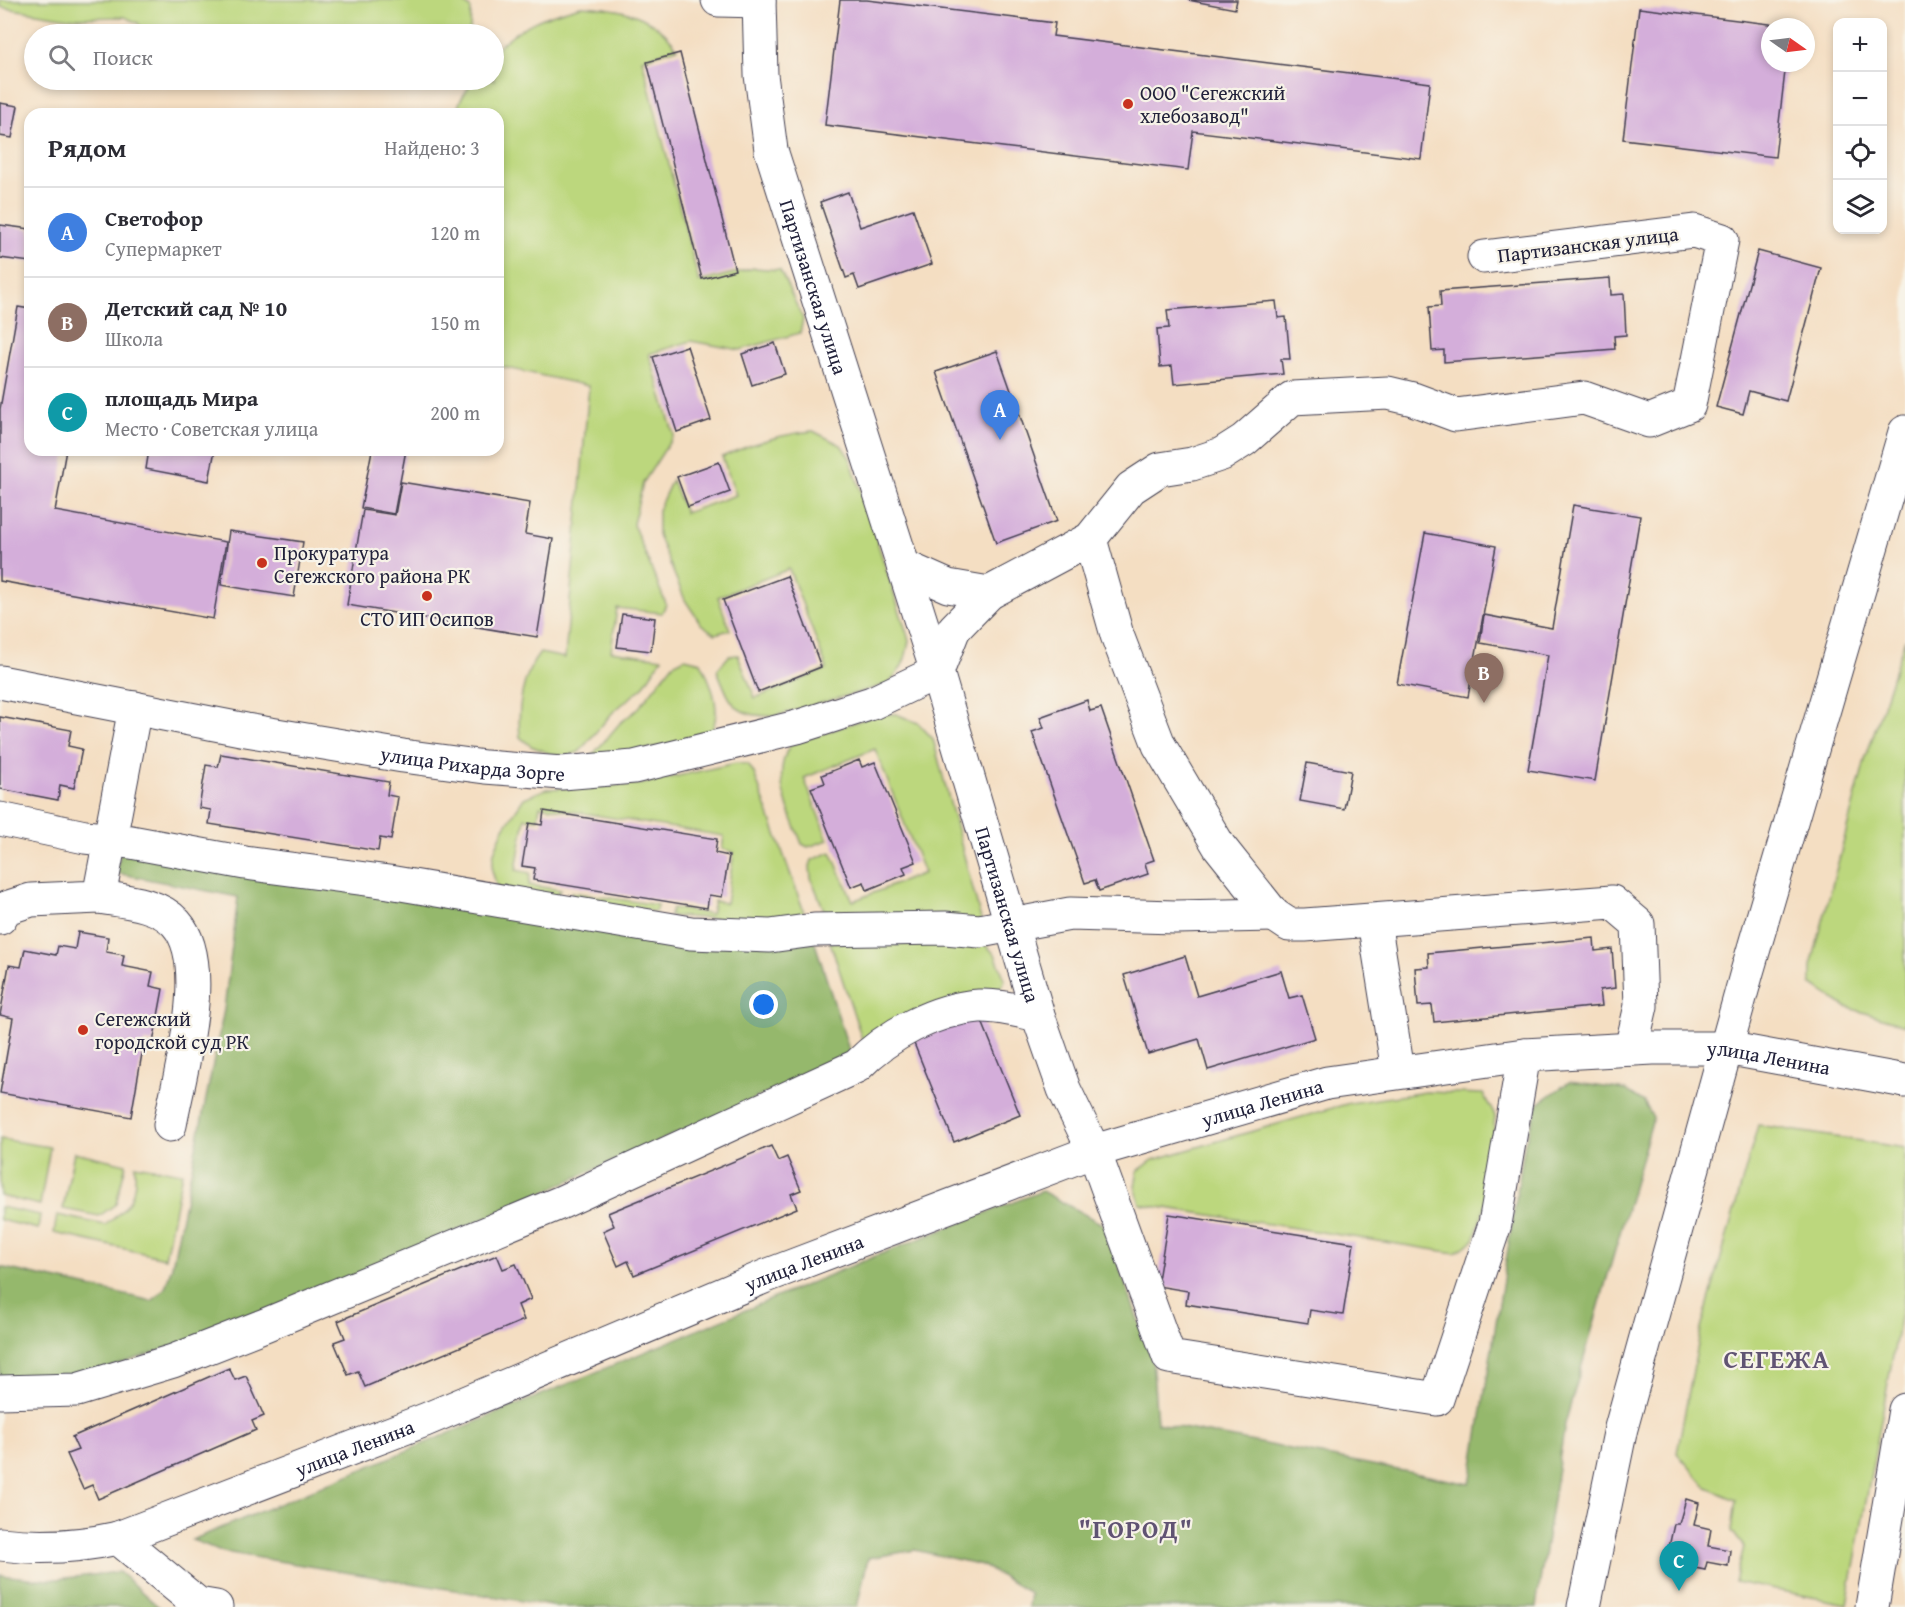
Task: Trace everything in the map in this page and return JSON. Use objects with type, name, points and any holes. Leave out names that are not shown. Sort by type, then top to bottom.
[{"type":"street","points":[[718,0],[759,1]]},
{"type":"street","name":"Партизанская улица","points":[[759,1],[761,75],[771,150],[937,672],[1038,1015],[1064,1089],[1094,1150],[1169,1357],[1437,1399],[1495,1224],[1524,1055]]},
{"type":"street","name":"Партизанская улица","points":[[937,672],[954,629],[989,593],[1090,539],[1131,488],[1160,469],[1192,464],[1222,454],[1244,440],[1292,398],[1388,393],[1413,399],[1456,415],[1584,398],[1648,421],[1689,405],[1722,240],[1694,231],[1484,257]]},
{"type":"street","points":[[1584,1607],[1621,1428],[1726,1048],[1905,432]]},
{"type":"street","points":[[1090,539],[1117,635],[1160,745],[1219,846],[1274,915],[1289,925],[1374,921],[1612,902],[1638,924],[1641,1006],[1631,1049]]},
{"type":"street","points":[[903,566],[948,586],[989,593]]},
{"type":"street","name":"улица Рихарда Зорге","points":[[0,682],[403,756],[484,767],[562,773],[634,767],[797,726],[872,703],[937,672]]},
{"type":"street","points":[[99,897],[135,708]]},
{"type":"street","points":[[0,819],[245,863],[390,882],[691,933],[770,936],[814,930],[945,928],[980,931],[1070,914],[1175,917],[1274,915]]},
{"type":"street","points":[[0,918],[6,908],[31,900],[99,897],[154,909],[176,922],[190,944],[195,977],[192,1007],[170,1125]]},
{"type":"street","points":[[1374,921],[1398,1071]]},
{"type":"street","points":[[0,1392],[77,1390],[173,1360],[265,1325],[572,1197],[857,1066],[874,1048],[944,1013],[979,1006],[1038,1015]]},
{"type":"street","name":"улица Ленина","points":[[0,1544],[23,1547],[80,1547],[118,1538],[425,1420],[766,1276],[1094,1150],[1327,1083],[1398,1071],[1524,1055],[1631,1049],[1726,1048],[1905,1081]]},
{"type":"street","points":[[1872,1607],[1905,1410]]},
{"type":"street","points":[[118,1538],[198,1604],[216,1607]]},
{"type":"green space","points":[[0,0],[461,0],[471,9],[470,24],[139,24],[125,17],[68,18],[0,7]]},
{"type":"green space","points":[[581,6],[622,11],[647,20],[658,27],[677,48],[642,59],[699,282],[754,268],[780,270],[803,319],[800,333],[740,350],[691,341],[649,354],[674,435],[643,483],[633,524],[666,604],[662,613],[617,608],[611,651],[662,658],[643,687],[613,712],[579,752],[568,756],[551,754],[531,746],[520,737],[519,715],[525,682],[540,653],[565,658],[589,386],[504,367],[504,108],[458,108],[467,90],[504,90],[504,42],[534,22]]},
{"type":"green space","points":[[813,431],[841,445],[850,458],[909,640],[908,647],[900,669],[888,684],[775,716],[751,714],[736,707],[731,701],[717,670],[729,656],[738,655],[755,698],[827,669],[789,569],[718,597],[730,630],[715,634],[701,624],[685,600],[658,535],[658,510],[672,480],[685,513],[736,495],[722,457],[766,440]]},
{"type":"green space","points":[[1905,639],[1905,1025],[1846,1007],[1811,984],[1811,966],[1865,760]]},
{"type":"green space","points":[[685,658],[701,662],[715,700],[715,720],[707,738],[588,760],[620,723],[638,709],[673,664]]},
{"type":"green space","points":[[896,714],[918,723],[933,739],[982,923],[826,915],[811,878],[812,860],[831,852],[853,901],[924,873],[875,749],[804,778],[828,840],[808,847],[802,844],[784,794],[782,770],[784,757],[790,745],[876,715]]},
{"type":"green space","points":[[736,763],[748,764],[754,773],[803,909],[803,918],[795,923],[670,916],[672,908],[711,914],[714,901],[726,903],[734,852],[722,849],[724,836],[540,806],[538,819],[525,818],[516,870],[530,873],[529,885],[561,890],[554,898],[498,891],[492,870],[494,852],[504,828],[524,798],[546,789],[642,784]]},
{"type":"green space","points":[[121,851],[815,943],[851,1056],[262,1317],[74,1379],[0,1381],[0,1267],[152,1301],[165,1288],[172,1266],[224,1010],[238,897],[116,873]]},
{"type":"green space","points":[[571,892],[658,905],[655,912],[572,898]]},
{"type":"green space","points":[[830,942],[984,944],[995,954],[1005,980],[1000,989],[991,994],[863,1042]]},
{"type":"green space","points":[[1569,1082],[1626,1090],[1644,1102],[1653,1118],[1565,1424],[1536,1607],[1028,1607],[1030,1593],[982,1565],[915,1550],[868,1558],[857,1607],[558,1607],[224,1552],[192,1540],[873,1257],[1042,1191],[1104,1225],[1152,1358],[1157,1423],[1470,1484],[1525,1143],[1538,1104]]},
{"type":"green space","points":[[1426,1092],[1483,1094],[1495,1116],[1488,1196],[1474,1240],[1455,1253],[1140,1204],[1135,1186],[1138,1171],[1153,1160],[1350,1103]]},
{"type":"green space","points":[[1758,1125],[1905,1148],[1905,1291],[1847,1604],[1735,1582],[1744,1547],[1732,1531],[1736,1500],[1707,1488],[1677,1453],[1701,1329]]},
{"type":"green space","points":[[0,1139],[50,1147],[40,1205],[0,1196]]},
{"type":"green space","points":[[74,1152],[126,1164],[116,1204],[99,1216],[63,1209]]},
{"type":"green space","points":[[135,1165],[182,1173],[165,1258],[54,1233],[57,1215],[105,1225],[114,1219],[126,1206],[133,1193]]},
{"type":"green space","points":[[0,1207],[40,1215],[38,1229],[0,1220]]},
{"type":"green space","points":[[119,1572],[159,1607],[0,1607],[0,1575],[48,1580]]},
{"type":"building","name":"ООО \"Сегежский хлебозавод\"","points":[[840,0],[867,0],[1055,23],[1053,36],[1430,83],[1421,159],[1193,131],[1188,170],[825,125]]},
{"type":"building","points":[[1188,0],[1237,0],[1235,9]]},
{"type":"building","points":[[1639,8],[1761,23],[1761,72],[1785,72],[1775,157],[1623,139]]},
{"type":"building","points":[[680,53],[735,270],[702,279],[647,62]]},
{"type":"building","points":[[0,103],[18,106],[12,138],[0,136]]},
{"type":"building","points":[[848,192],[860,227],[913,209],[932,264],[859,289],[854,275],[846,278],[820,202]]},
{"type":"building","points":[[0,225],[24,228],[24,261],[0,258]]},
{"type":"building","points":[[1758,251],[1821,268],[1786,401],[1749,391],[1743,414],[1716,407]]},
{"type":"building","points":[[1610,278],[1611,295],[1624,294],[1626,335],[1614,336],[1615,349],[1444,362],[1444,350],[1432,351],[1429,307],[1441,306],[1440,291]]},
{"type":"building","points":[[1276,301],[1278,318],[1286,317],[1290,359],[1281,359],[1283,374],[1174,384],[1172,366],[1160,367],[1157,329],[1169,328],[1167,310]]},
{"type":"building","points":[[18,307],[24,308],[24,456],[65,456],[55,511],[226,542],[213,619],[0,581],[0,409]]},
{"type":"building","points":[[775,343],[785,374],[752,385],[742,354]]},
{"type":"building","points":[[687,346],[711,420],[677,432],[653,357]]},
{"type":"building","points":[[997,351],[1057,521],[996,543],[936,372]]},
{"type":"building","points":[[148,456],[214,456],[209,481],[146,469]]},
{"type":"building","points":[[371,456],[405,456],[394,514],[361,508]]},
{"type":"building","points":[[719,462],[730,492],[688,507],[677,477]]},
{"type":"building","points":[[401,482],[530,503],[525,534],[553,539],[537,637],[347,605],[363,510],[395,515]]},
{"type":"building","points":[[1573,505],[1640,516],[1595,781],[1528,770],[1548,655],[1480,643],[1484,615],[1552,628]]},
{"type":"building","name":"Прокуратура Сегежского района РК","points":[[229,531],[303,542],[294,597],[221,585]]},
{"type":"building","points":[[1425,533],[1496,546],[1468,697],[1397,684]]},
{"type":"building","points":[[787,576],[821,667],[758,692],[723,600]]},
{"type":"building","points":[[622,614],[655,618],[651,651],[617,647]]},
{"type":"building","points":[[1087,700],[1090,711],[1101,708],[1154,860],[1145,863],[1148,874],[1099,891],[1095,880],[1085,883],[1032,732],[1044,728],[1040,717]]},
{"type":"building","points":[[0,717],[71,730],[68,746],[82,749],[74,788],[60,785],[58,800],[0,789]]},
{"type":"building","points":[[221,754],[389,782],[387,795],[398,797],[391,840],[380,838],[378,851],[209,824],[211,810],[199,808],[206,765],[218,767]]},
{"type":"building","points":[[859,760],[862,767],[875,762],[916,862],[903,867],[906,874],[867,890],[864,882],[851,887],[811,788],[825,783],[822,775]]},
{"type":"building","points":[[1307,763],[1351,771],[1344,809],[1300,801]]},
{"type":"building","points":[[544,811],[717,839],[715,853],[729,856],[722,897],[709,895],[707,908],[533,880],[535,868],[522,866],[529,823],[542,825]]},
{"type":"building","name":"Сегежский городской суд РК","points":[[78,932],[108,937],[106,952],[124,955],[122,966],[153,972],[150,986],[163,989],[153,1043],[144,1042],[131,1117],[0,1093],[13,1018],[0,1015],[9,965],[21,967],[25,949],[56,955],[58,946],[75,949]]},
{"type":"building","points":[[1594,938],[1595,951],[1612,949],[1615,988],[1600,990],[1602,1006],[1434,1022],[1432,1005],[1418,1006],[1415,968],[1429,967],[1428,953]]},
{"type":"building","points":[[1185,956],[1197,996],[1281,971],[1289,998],[1302,995],[1315,1038],[1208,1070],[1199,1039],[1148,1054],[1124,975]]},
{"type":"building","points":[[979,1014],[1020,1115],[954,1142],[913,1041]]},
{"type":"building","points":[[771,1146],[778,1161],[787,1157],[801,1190],[791,1194],[797,1208],[634,1275],[628,1261],[618,1266],[603,1231],[614,1226],[608,1213]]},
{"type":"building","points":[[1169,1214],[1354,1243],[1343,1315],[1310,1310],[1308,1323],[1186,1304],[1188,1291],[1157,1286]]},
{"type":"building","points":[[497,1255],[503,1269],[516,1264],[531,1299],[518,1305],[524,1320],[365,1387],[358,1371],[348,1375],[334,1342],[345,1338],[338,1321]]},
{"type":"building","points":[[229,1368],[235,1380],[246,1376],[264,1416],[252,1421],[256,1430],[98,1499],[92,1485],[83,1489],[67,1454],[78,1450],[72,1437]]},
{"type":"building","points":[[1686,1499],[1699,1503],[1694,1525],[1711,1529],[1708,1546],[1730,1550],[1728,1566],[1707,1562],[1705,1570],[1681,1565],[1676,1568],[1665,1551],[1669,1547],[1674,1524],[1679,1524]]},
{"type":"place","name":"ООО \"Сегежский хлебозавод\"","points":[[1128,104]]},
{"type":"place","name":"Светофор","points":[[1000,440]]},
{"type":"place","name":"Прокуратура Сегежского района РК","points":[[262,563]]},
{"type":"place","name":"СТО ИП Осипов","points":[[427,596]]},
{"type":"place","name":"Детский сад № 10","points":[[1484,703]]},
{"type":"place","name":"Сегежский городской суд РК","points":[[83,1030]]},
{"type":"place","name":"площадь Мира","points":[[1679,1591]]},
{"type":"district","name":"СЕГЕЖА","points":[[1777,1358]]},
{"type":"district","name":"\"ГОРОД\"","points":[[1136,1528]]}]
